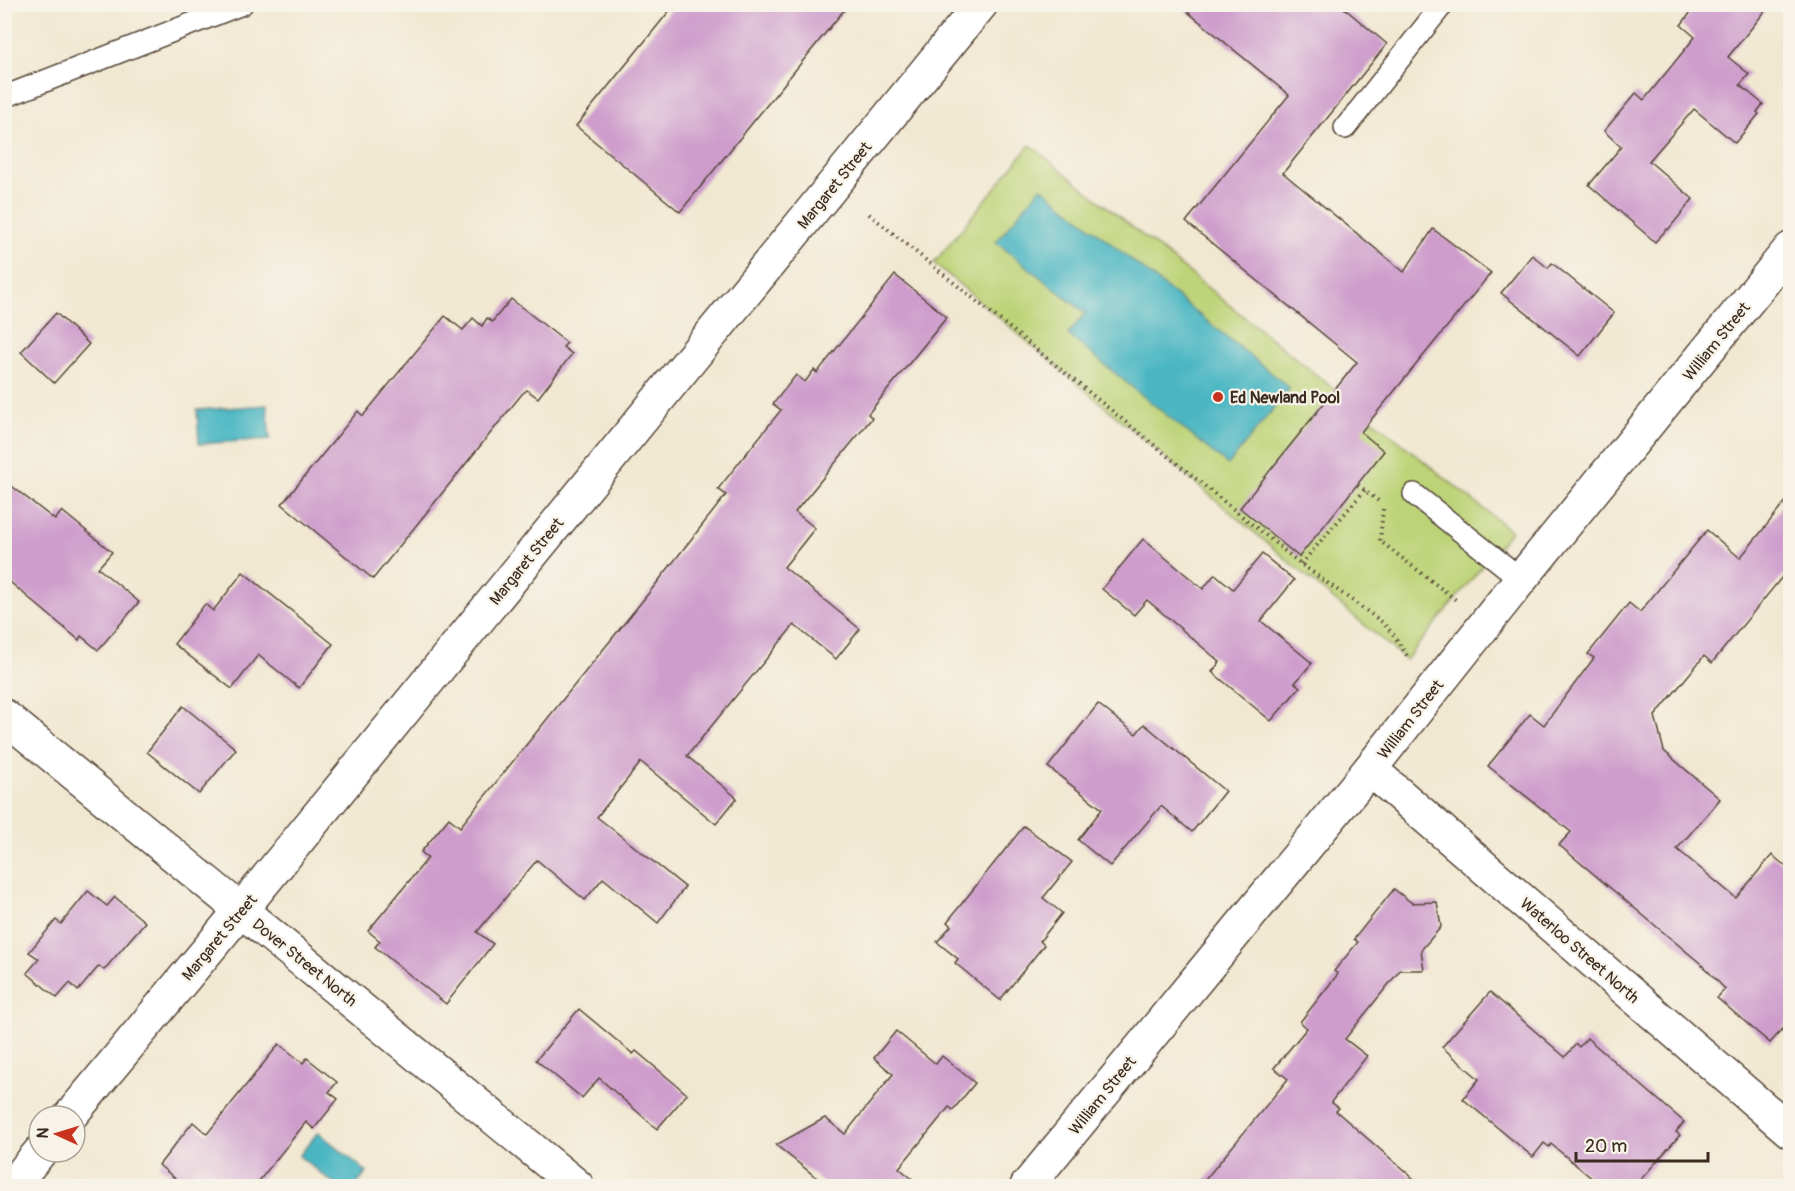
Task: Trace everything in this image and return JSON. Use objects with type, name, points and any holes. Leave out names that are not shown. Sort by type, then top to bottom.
[{"type":"street","name":"Margaret Street","points":[[80,1104],[981,4]]},
{"type":"street","name":"William Street","points":[[1027,1186],[1370,770],[1521,579],[1791,249]]},
{"type":"street","name":"Dover Street North","points":[[4,716],[577,1186]]},
{"type":"street","name":"Waterloo Street North","points":[[1370,770],[1791,1131]]},
{"type":"street","points":[[12,1186],[30,1164]]},
{"type":"lane","points":[[4,98],[242,4]]},
{"type":"lane","points":[[1344,128],[1443,4]]},
{"type":"lane","points":[[1414,494],[1521,579]]},
{"type":"path","points":[[869,213],[1301,564],[1382,622],[1410,660]]},
{"type":"path","points":[[1358,484],[1383,505],[1380,541],[1458,602]]},
{"type":"path","points":[[1301,564],[1365,490]]},
{"type":"green space","name":"Ed Newland Pool","points":[[1030,145],[1511,531],[1406,660],[934,263]]},
{"type":"water","points":[[1041,187],[1290,388],[1228,465],[1068,335],[1085,313],[996,242]]},
{"type":"water","points":[[267,405],[270,439],[199,444],[197,410]]},
{"type":"water","points":[[318,1132],[367,1172],[356,1186],[337,1186],[299,1156]]},
{"type":"building","points":[[675,4],[849,4],[680,212],[576,126]]},
{"type":"building","points":[[1178,4],[1339,4],[1387,44],[1283,173],[1404,272],[1433,229],[1491,273],[1361,432],[1384,451],[1299,557],[1240,508],[1357,362],[1186,222],[1289,95]]},
{"type":"building","points":[[1697,4],[1771,4],[1728,57],[1749,74],[1740,85],[1763,104],[1757,112],[1759,114],[1735,143],[1694,109],[1649,161],[1693,199],[1655,242],[1589,185],[1621,147],[1604,131],[1636,93],[1644,100],[1695,37],[1681,25]]},
{"type":"building","points":[[1532,255],[1548,268],[1552,263],[1614,313],[1580,356],[1501,293]]},
{"type":"building","points":[[895,275],[947,317],[868,414],[872,418],[795,512],[815,528],[784,567],[860,629],[836,659],[794,625],[687,756],[737,798],[716,824],[641,762],[597,817],[685,887],[658,923],[603,878],[585,900],[537,860],[477,932],[493,944],[446,1004],[375,947],[380,941],[368,931],[428,858],[421,852],[449,818],[460,827],[726,495],[718,489],[781,410],[773,404],[796,375],[805,382],[814,370],[817,373]]},
{"type":"building","points":[[511,299],[567,343],[563,347],[572,354],[538,398],[527,390],[522,394],[373,579],[282,504],[358,411],[363,416],[445,316],[463,330],[473,318],[482,326],[487,318],[492,322]]},
{"type":"building","points":[[56,313],[89,344],[54,383],[21,352]]},
{"type":"building","points":[[4,480],[55,520],[62,511],[112,552],[98,568],[139,602],[98,650],[81,636],[79,640],[4,577]]},
{"type":"building","points":[[1791,495],[1791,566],[1712,663],[1704,656],[1655,716],[1664,751],[1720,799],[1677,849],[1736,898],[1772,855],[1791,871],[1791,1020],[1770,1043],[1717,998],[1725,989],[1700,963],[1559,845],[1571,832],[1488,766],[1530,714],[1544,725],[1594,658],[1588,654],[1629,603],[1640,612],[1707,530],[1740,558]]},
{"type":"building","points":[[1143,539],[1203,589],[1215,574],[1233,589],[1262,554],[1294,580],[1261,621],[1312,663],[1295,683],[1300,687],[1271,721],[1212,672],[1220,662],[1147,600],[1134,615],[1102,589]]},
{"type":"building","points":[[243,572],[333,644],[299,688],[258,655],[232,689],[174,644],[205,604],[213,611]]},
{"type":"building","points":[[1098,704],[1136,734],[1144,724],[1225,791],[1192,832],[1161,806],[1110,866],[1078,840],[1102,809],[1048,767]]},
{"type":"building","points":[[183,706],[236,749],[199,794],[147,752]]},
{"type":"building","points":[[1024,826],[1072,862],[1043,898],[1062,913],[1040,941],[1044,945],[1000,1000],[955,963],[958,959],[937,942],[951,926],[947,922]]},
{"type":"building","points":[[1394,889],[1412,903],[1437,902],[1441,927],[1421,950],[1424,970],[1400,970],[1345,1039],[1367,1056],[1331,1102],[1339,1108],[1336,1111],[1422,1186],[1200,1186],[1288,1079],[1274,1068],[1307,1028],[1300,1022],[1338,974],[1334,971],[1358,942],[1354,939]]},
{"type":"building","points":[[88,891],[107,906],[115,897],[145,922],[104,970],[99,966],[78,991],[70,983],[57,998],[27,973],[39,959],[29,952],[56,920],[61,924]]},
{"type":"building","points":[[1490,992],[1565,1057],[1576,1044],[1579,1047],[1587,1038],[1684,1122],[1676,1132],[1680,1135],[1635,1186],[1601,1186],[1551,1144],[1549,1147],[1544,1143],[1533,1157],[1463,1099],[1479,1079],[1442,1047]]},
{"type":"building","points":[[579,1009],[633,1054],[636,1051],[687,1094],[657,1129],[599,1078],[582,1098],[536,1060]]},
{"type":"building","points":[[896,1031],[936,1064],[942,1056],[975,1083],[953,1110],[949,1107],[899,1168],[921,1186],[827,1186],[776,1145],[825,1118],[845,1134],[893,1074],[874,1058]]},
{"type":"building","points":[[279,1044],[303,1063],[307,1058],[337,1082],[329,1092],[338,1099],[314,1129],[306,1122],[255,1186],[184,1186],[159,1165],[193,1122],[207,1134]]},
{"type":"place","name":"Ed Newland Pool","points":[[1218,397]]}]
